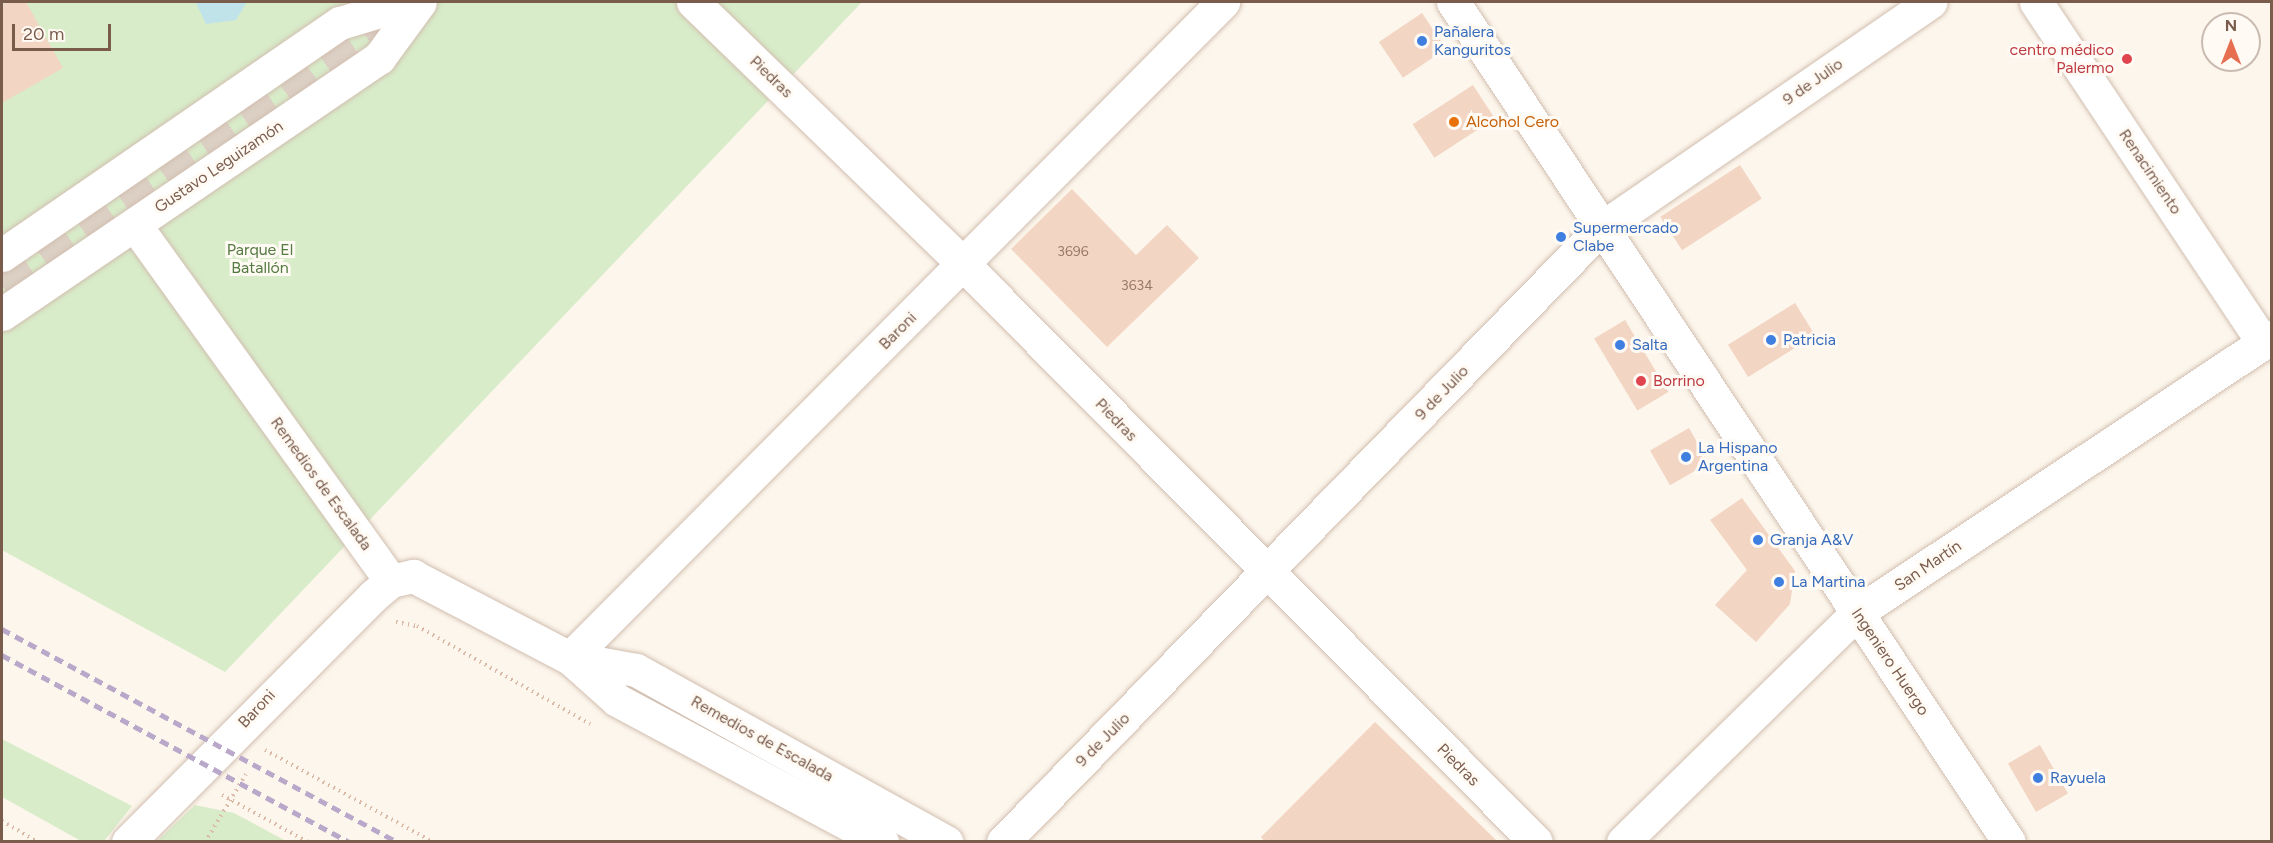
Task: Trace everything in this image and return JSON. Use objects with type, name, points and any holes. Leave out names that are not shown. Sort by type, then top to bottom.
[{"type":"street","points":[[2,255],[340,22],[410,2]]},
{"type":"street","name":"Gustavo Leguizamón","points":[[2,314],[379,58],[420,2]]},
{"type":"street","name":"Piedras","points":[[693,2],[964,265],[1267,575],[1536,842]]},
{"type":"street","name":"Baroni","points":[[570,658],[964,265],[1223,2]]},
{"type":"street","name":"Ingeniero Huergo","points":[[1453,2],[1600,229],[2010,842]]},
{"type":"street","name":"9 de Julio","points":[[1003,842],[1267,575],[1600,229],[1930,2]]},
{"type":"street","name":"Renacimiento","points":[[2037,2],[2267,340]]},
{"type":"street","name":"Remedios de Escalada","points":[[135,225],[391,581],[413,576],[439,587],[570,658],[614,696],[882,842]]},
{"type":"street","name":"San Martín","points":[[1623,842],[1858,612],[2267,340]]},
{"type":"street","name":"Baroni","points":[[128,842],[190,778],[252,745],[391,581]]},
{"type":"street","name":"Remedios de Escalada","points":[[570,658],[636,670],[946,842]]},
{"type":"path","points":[[387,623],[417,626],[590,724],[614,696]]},
{"type":"path","points":[[252,745],[269,739]]},
{"type":"path","points":[[252,745],[360,806],[433,842]]},
{"type":"path","points":[[205,842],[252,764]]},
{"type":"path","points":[[190,778],[308,842]]},
{"type":"path","points":[[2,821],[38,842]]},
{"type":"green space","name":"Parque El Batallón","points":[[2,2],[862,2],[225,672],[2,550]]},
{"type":"green space","points":[[2,739],[132,806],[104,841],[81,841],[2,797]]},
{"type":"green space","points":[[195,805],[234,813],[286,841],[157,841]]},
{"type":"water","points":[[247,2],[236,20],[206,24],[196,3]]},
{"type":"building","points":[[8,2],[26,2],[63,68],[2,103],[2,5]]},
{"type":"building","points":[[1422,13],[1446,49],[1403,78],[1379,42]]},
{"type":"building","name":"Alcohol Cero","points":[[1473,85],[1495,119],[1434,158],[1413,124]]},
{"type":"building","points":[[1740,165],[1762,199],[1682,250],[1660,217]]},
{"type":"building","points":[[1072,189],[1136,255],[1167,225],[1199,258],[1107,347],[1011,249]]},
{"type":"building","name":"Patricia","points":[[1795,303],[1815,335],[1748,377],[1728,345]]},
{"type":"building","points":[[1625,320],[1668,392],[1637,411],[1594,339]]},
{"type":"building","points":[[1689,428],[1709,463],[1670,485],[1650,450]]},
{"type":"building","points":[[1742,498],[1795,571],[1790,604],[1756,642],[1715,605],[1747,570],[1710,520]]},
{"type":"building","points":[[1375,722],[1498,842],[1265,842],[1261,837]]},
{"type":"building","name":"Rayuela","points":[[2040,745],[2068,793],[2036,812],[2008,764]]},
{"type":"tunnel","points":[[2,285],[413,4]]},
{"type":"railway","points":[[2,629],[397,842]]},
{"type":"railway","points":[[2,655],[350,842]]},
{"type":"place","name":"Pañalera Kanguritos","points":[[1422,41]]},
{"type":"place","name":"centro médico Palermo","points":[[2127,59]]},
{"type":"place","name":"Alcohol Cero","points":[[1454,122]]},
{"type":"place","name":"Supermercado Clabe","points":[[1561,237]]},
{"type":"place","name":"Patricia","points":[[1771,340]]},
{"type":"place","name":"Salta","points":[[1620,345]]},
{"type":"place","name":"Borrino","points":[[1641,381]]},
{"type":"place","name":"La Hispano Argentina","points":[[1686,457]]},
{"type":"place","name":"Granja A&V","points":[[1758,540]]},
{"type":"place","name":"La Martina","points":[[1779,582]]},
{"type":"place","name":"Rayuela","points":[[2038,778]]}]
